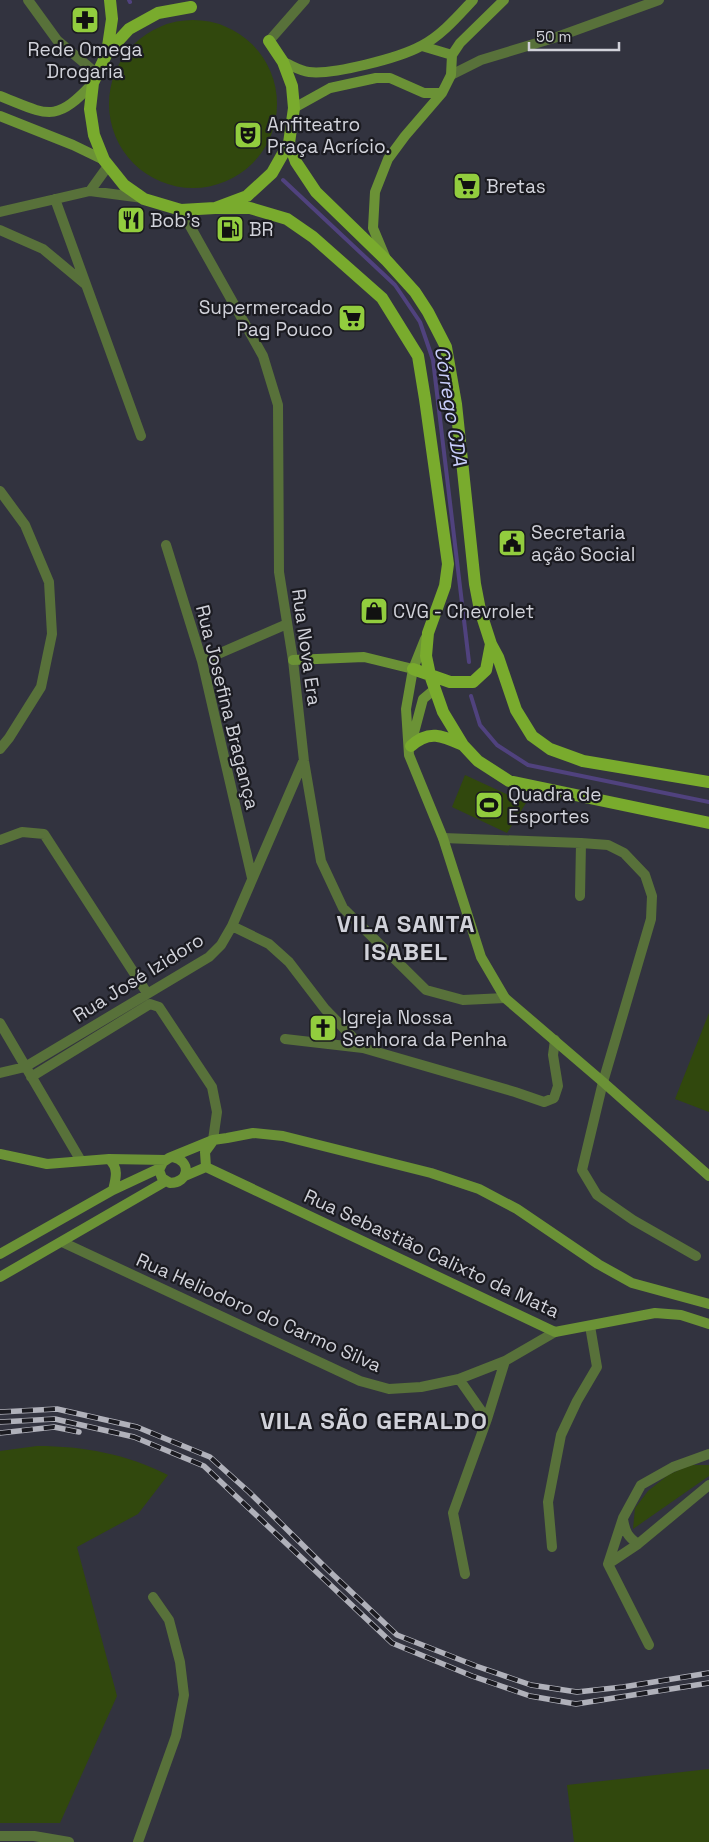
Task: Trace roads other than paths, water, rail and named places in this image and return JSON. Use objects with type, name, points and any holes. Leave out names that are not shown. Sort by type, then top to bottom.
[{"type":"main road","points":[[107,53],[112,19],[110,0]]},
{"type":"main road","points":[[175,0],[191,7],[158,13],[129,29],[107,53],[95,78],[90,109],[94,135],[106,163],[124,184],[144,199],[181,210],[250,208],[288,219],[313,237],[382,298],[418,356],[448,564],[445,586],[428,632],[426,656],[430,676],[443,712],[463,745],[478,761],[509,780],[709,823]]},
{"type":"main road","points":[[215,208],[247,196],[272,173],[289,143],[294,108],[292,86],[283,62],[269,41]]},
{"type":"main road","points":[[289,143],[296,162],[316,192],[387,262],[422,302],[446,347],[456,404],[475,584],[480,610],[516,710],[532,736],[550,749],[583,761],[709,782]]},
{"type":"main road","points":[[414,669],[450,682],[473,682],[486,670],[491,644]]},
{"type":"main road","points":[[435,689],[450,682]]},
{"type":"main road","points":[[410,750],[421,739],[436,734],[463,745]]},
{"type":"street","points":[[0,96],[42,112],[61,111],[76,101],[95,78],[57,40],[28,0]]},
{"type":"street","points":[[269,41],[305,0]]},
{"type":"street","points":[[283,62],[306,72],[324,73],[388,59],[422,46],[442,31],[473,0]]},
{"type":"street","points":[[387,262],[373,228],[375,192],[388,160],[405,136],[442,93],[451,74],[452,59],[460,43],[504,0]]},
{"type":"street","points":[[451,74],[481,60],[557,37],[659,0]]},
{"type":"street","points":[[422,46],[452,59],[481,60]]},
{"type":"street","points":[[294,108],[330,88],[376,78],[395,80],[424,93],[442,93]]},
{"type":"street","points":[[0,116],[73,145],[106,163],[90,192]]},
{"type":"street","points":[[0,212],[90,192],[144,199]]},
{"type":"street","points":[[55,199],[141,436]]},
{"type":"street","name":"Rua Nova Era","points":[[181,210],[263,356],[278,405],[279,572],[294,660],[304,761],[321,861],[342,908],[426,990],[463,1000],[505,998]]},
{"type":"street","points":[[0,230],[43,249],[86,284]]},
{"type":"street","points":[[0,491],[25,525],[48,582],[52,634],[41,687],[10,738],[0,749]]},
{"type":"street","name":"Rua Josefina Bragança","points":[[166,545],[202,660],[252,878]]},
{"type":"street","points":[[202,660],[288,624]]},
{"type":"street","points":[[428,632],[414,669],[406,709],[410,750],[443,838],[481,957],[505,998],[604,1082],[709,1176]]},
{"type":"street","points":[[294,660],[364,657],[414,669]]},
{"type":"street","points":[[410,750],[423,699],[435,689]]},
{"type":"street","name":"Rua José Izidoro","points":[[0,1073],[25,1067],[209,958],[221,945],[232,926],[304,761]]},
{"type":"street","points":[[0,840],[22,832],[44,834],[147,993]]},
{"type":"street","points":[[443,838],[608,845],[624,853],[645,875],[652,896],[651,919],[604,1082],[582,1170],[597,1195],[633,1220],[696,1256]]},
{"type":"street","points":[[580,896],[581,843]]},
{"type":"street","points":[[232,926],[269,944],[289,962],[325,1008],[362,1048]]},
{"type":"street","points":[[31,1078],[150,1004],[159,1007],[212,1087],[217,1112],[214,1140],[206,1152],[206,1167],[174,1183],[166,1181],[160,1175],[165,1162]]},
{"type":"street","points":[[0,1024],[81,1160]]},
{"type":"street","points":[[285,1039],[362,1048],[544,1102],[554,1098],[558,1086],[552,1055],[554,1040]]},
{"type":"street","points":[[0,1254],[165,1162],[214,1140],[253,1133],[283,1136],[431,1173],[479,1189],[517,1209],[598,1264],[632,1283],[709,1304]]},
{"type":"street","points":[[0,1154],[47,1164],[109,1159],[165,1162],[177,1158],[184,1163],[185,1176]]},
{"type":"street","points":[[109,1159],[114,1164],[117,1175],[113,1190]]},
{"type":"street","name":"Rua Sebastião Calixto da Mata","points":[[206,1167],[555,1332],[655,1313],[681,1314],[709,1324]]},
{"type":"street","points":[[0,1277],[166,1181]]},
{"type":"street","name":"Rua Heliodoro do Carmo Silva","points":[[62,1242],[367,1383],[389,1389],[421,1387],[459,1379],[505,1361],[555,1332]]},
{"type":"street","points":[[552,1547],[548,1502],[561,1435],[576,1401],[597,1367],[590,1326]]},
{"type":"street","points":[[465,1574],[454,1513],[505,1361]]},
{"type":"street","points":[[459,1379],[487,1419]]},
{"type":"street","points":[[649,1645],[608,1564],[623,1518],[641,1485],[673,1467],[709,1454]]},
{"type":"street","points":[[608,1564],[638,1544],[709,1485]]},
{"type":"street","points":[[623,1518],[624,1530],[628,1537],[638,1544]]},
{"type":"street","points":[[138,1842],[176,1736],[184,1695],[180,1662],[169,1620],[153,1597]]},
{"type":"street","points":[[0,1836],[34,1836],[69,1842]]},
{"type":"waterway","name":"Córrego CDA","points":[[283,180],[395,285],[420,322],[433,360],[469,662]]},
{"type":"waterway","points":[[471,696],[480,725],[497,745],[528,765],[709,802]]},
{"type":"railway","points":[[0,1412],[57,1409],[137,1427],[210,1457],[249,1492],[397,1635],[476,1666],[531,1685],[577,1692],[623,1687],[709,1673]]},
{"type":"railway","points":[[0,1422],[55,1419],[134,1437],[204,1466],[392,1643],[472,1676],[530,1696],[576,1704],[709,1683]]},
{"type":"railway","points":[[0,1433],[54,1427],[79,1432]]},
{"type":"place","name":"Rede Omega Drogaria","points":[[85,20]]},
{"type":"place","name":"Anfiteatro Praça Acrício.","points":[[248,135]]},
{"type":"place","name":"Bretas","points":[[467,186]]},
{"type":"place","name":"Bob's","points":[[131,220]]},
{"type":"place","name":"BR","points":[[230,229]]},
{"type":"place","name":"Supermercado Pag Pouco","points":[[352,318]]},
{"type":"place","name":"Secretaria ação Social","points":[[512,543]]},
{"type":"place","name":"CVG - Chevrolet","points":[[374,611]]},
{"type":"place","name":"Quadra de Esportes","points":[[489,805]]},
{"type":"place","name":"Igreja Nossa Senhora da Penha","points":[[323,1028]]},
{"type":"district","name":"VILA SANTA ISABEL","points":[[406,938]]},
{"type":"district","name":"VILA SÃO GERALDO","points":[[374,1421]]}]
